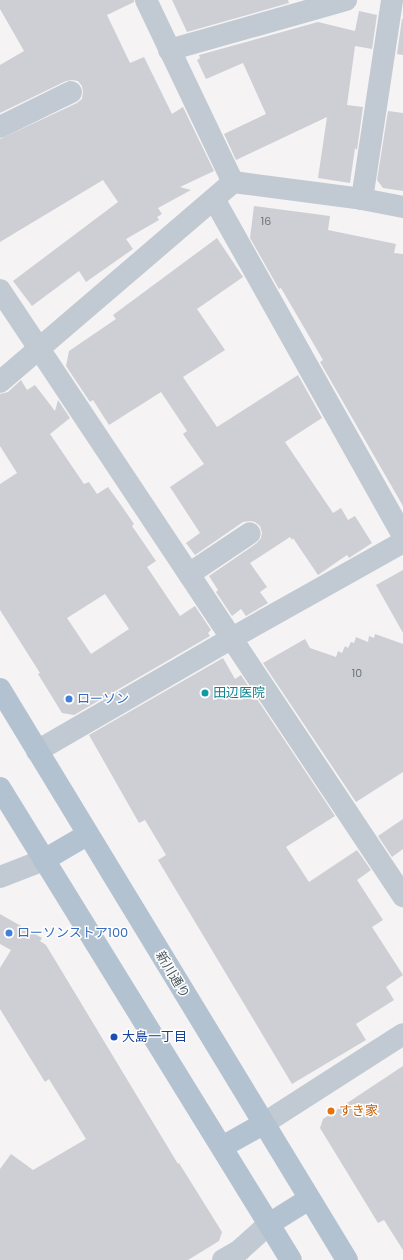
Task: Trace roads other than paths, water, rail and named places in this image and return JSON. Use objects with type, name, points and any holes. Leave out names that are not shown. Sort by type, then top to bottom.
[{"type":"main road","name":"新川通り","points":[[0,689],[346,1260]]},
{"type":"main road","points":[[0,788],[291,1260]]},
{"type":"main road","points":[[44,860],[88,835]]},
{"type":"main road","points":[[222,1147],[263,1124]]},
{"type":"main road","points":[[269,1224],[309,1199]]},
{"type":"street","points":[[146,0],[233,182]]},
{"type":"street","points":[[169,50],[346,0]]},
{"type":"street","points":[[362,199],[392,0]]},
{"type":"street","points":[[0,127],[71,92]]},
{"type":"street","points":[[0,382],[233,182],[362,199],[403,207]]},
{"type":"street","points":[[214,199],[403,536]]},
{"type":"street","points":[[0,290],[403,896]]},
{"type":"street","points":[[190,574],[250,533]]},
{"type":"street","points":[[37,751],[232,638],[403,542]]},
{"type":"street","points":[[0,877],[44,860]]},
{"type":"street","points":[[263,1124],[403,1034]]},
{"type":"street","points":[[223,1260],[240,1250],[269,1224]]},
{"type":"place","name":"田辺医院","points":[[205,693]]},
{"type":"place","name":"ローソン","points":[[69,699]]},
{"type":"place","name":"ローソンストア100","points":[[9,933]]},
{"type":"place","name":"大島一丁目","points":[[114,1037]]},
{"type":"place","name":"すき家","points":[[331,1111]]}]
